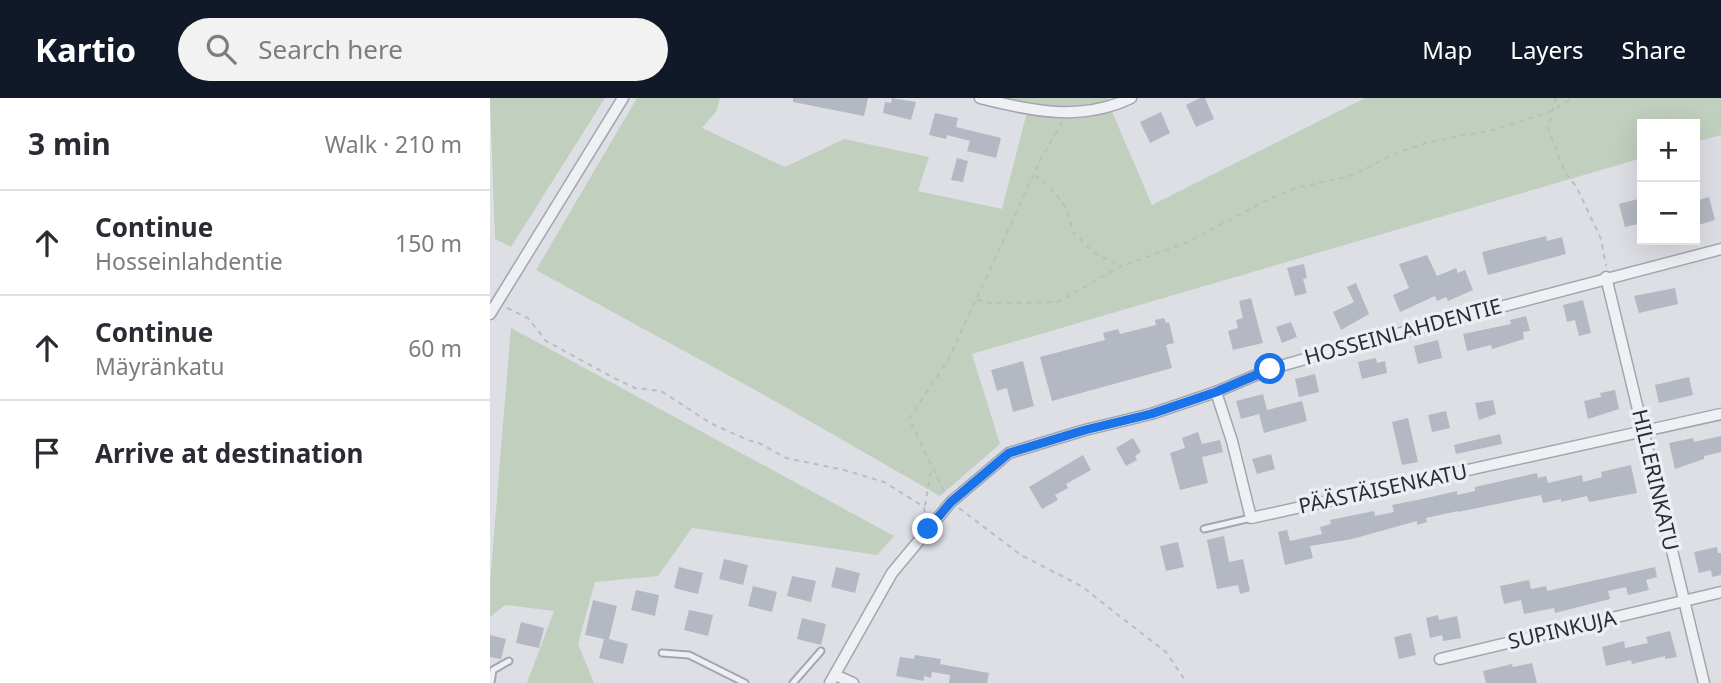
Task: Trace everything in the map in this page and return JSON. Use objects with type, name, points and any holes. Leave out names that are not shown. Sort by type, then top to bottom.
[{"type":"street","points":[[490,314],[623,98]]},
{"type":"street","points":[[980,98],[1027,110],[1066,114],[1084,113],[1131,98]]},
{"type":"street","name":"HOSSEINLAHDENTIE","points":[[951,502],[1009,453],[1151,414],[1216,392],[1270,369],[1721,248]]},
{"type":"street","name":"HILLERINKATU","points":[[1606,277],[1704,683]]},
{"type":"street","points":[[1216,392],[1232,441],[1251,518]]},
{"type":"street","name":"PÄÄSTÄISENKATU","points":[[1251,518],[1721,414]]},
{"type":"street","points":[[853,683],[833,679],[892,573],[951,502]]},
{"type":"street","name":"SUPINKUJA","points":[[1440,659],[1721,592]]},
{"type":"lane","points":[[1204,529],[1251,518]]},
{"type":"lane","points":[[793,683],[821,651]]},
{"type":"lane","points":[[662,653],[689,655],[746,683]]},
{"type":"lane","points":[[491,683],[493,670],[509,661]]},
{"type":"path","points":[[1556,98],[1548,128],[1564,170],[1577,188],[1601,239],[1606,277]]},
{"type":"path","points":[[977,300],[992,303],[1058,302],[1121,266],[1186,243],[1295,188],[1350,176],[1399,152],[1426,143],[1497,129],[1552,111],[1573,98]]},
{"type":"path","points":[[1066,114],[1034,175],[948,360],[909,419],[951,502],[1021,555],[1072,581],[1104,604],[1166,653],[1187,683]]},
{"type":"path","points":[[1034,175],[1051,188],[1067,209],[1073,232],[1094,253],[1121,266]]},
{"type":"path","points":[[496,303],[528,318],[547,341],[635,388],[661,391],[712,424],[796,461],[844,470],[884,482],[925,507]]},
{"type":"path","points":[[928,529],[925,507],[932,467]]},
{"type":"green space","points":[[490,98],[605,98],[511,247],[495,239]]},
{"type":"green space","points":[[637,98],[720,98],[716,112],[702,128],[785,167],[844,139],[929,157],[918,191],[1002,209],[1029,104],[1004,98],[1109,98],[1107,100],[1152,205],[1365,98],[1721,98],[1721,135],[1700,141],[1700,119],[1637,119],[1637,159],[972,354],[1000,444],[940,496],[757,391],[536,270]]},
{"type":"green space","points":[[511,328],[894,536],[877,555],[692,528],[658,576],[595,582],[578,644],[594,683],[527,683],[554,611],[505,605],[490,617],[490,583]]},
{"type":"building","points":[[793,98],[868,98],[864,116],[793,102]]},
{"type":"building","points":[[892,98],[916,102],[911,120],[883,113],[885,102],[891,103]]},
{"type":"building","points":[[1205,98],[1214,119],[1196,127],[1186,105]]},
{"type":"building","points":[[1161,112],[1170,133],[1150,143],[1140,122]]},
{"type":"building","points":[[935,113],[958,118],[956,127],[1001,138],[996,158],[967,151],[970,141],[947,135],[946,139],[929,135]]},
{"type":"building","points":[[957,158],[968,161],[963,182],[951,180]]},
{"type":"building","points":[[1709,197],[1715,220],[1700,224],[1700,200]]},
{"type":"building","points":[[1637,199],[1637,224],[1625,227],[1619,204]]},
{"type":"building","points":[[1546,236],[1547,241],[1562,237],[1566,254],[1488,275],[1482,252]]},
{"type":"building","points":[[1427,255],[1437,276],[1456,268],[1458,273],[1465,270],[1473,290],[1448,301],[1446,297],[1437,301],[1435,296],[1400,312],[1393,295],[1409,288],[1399,264]]},
{"type":"building","points":[[1304,264],[1307,278],[1303,279],[1307,293],[1295,296],[1287,268]]},
{"type":"building","points":[[1356,283],[1369,314],[1341,330],[1333,312],[1354,302],[1347,287]]},
{"type":"building","points":[[1675,288],[1678,304],[1639,313],[1634,296]]},
{"type":"building","points":[[1251,298],[1263,343],[1233,350],[1228,331],[1238,328],[1236,320],[1243,318],[1239,301]]},
{"type":"building","points":[[1583,300],[1591,333],[1579,336],[1575,320],[1567,322],[1563,305]]},
{"type":"building","points":[[1526,316],[1530,331],[1523,332],[1524,339],[1492,349],[1491,345],[1467,351],[1463,334],[1511,324],[1510,320]]},
{"type":"building","points":[[1164,318],[1166,323],[1169,322],[1174,343],[1166,345],[1172,368],[1052,401],[1040,357],[1105,340],[1103,333],[1118,329],[1120,334],[1156,325],[1155,320]]},
{"type":"building","points":[[1291,322],[1297,337],[1282,343],[1276,327]]},
{"type":"building","points":[[1438,340],[1442,358],[1418,364],[1414,346]]},
{"type":"building","points":[[1376,358],[1377,363],[1385,361],[1387,373],[1362,379],[1358,362]]},
{"type":"building","points":[[1023,361],[1034,406],[1013,412],[1007,388],[997,391],[991,370]]},
{"type":"building","points":[[1315,374],[1319,392],[1299,397],[1295,379]]},
{"type":"building","points":[[1689,377],[1693,395],[1659,403],[1655,385]]},
{"type":"building","points":[[1615,390],[1619,409],[1588,419],[1584,401],[1601,397],[1600,393]]},
{"type":"building","points":[[1263,394],[1267,410],[1302,401],[1307,421],[1264,433],[1259,414],[1241,419],[1236,401]]},
{"type":"building","points":[[1493,400],[1496,414],[1479,420],[1475,403]]},
{"type":"building","points":[[1446,411],[1450,428],[1432,432],[1428,415]]},
{"type":"building","points":[[1408,418],[1418,462],[1402,465],[1392,422]]},
{"type":"building","points":[[1198,432],[1202,444],[1220,440],[1223,452],[1202,457],[1208,483],[1180,490],[1170,453],[1185,448],[1182,438]]},
{"type":"building","points":[[1500,434],[1502,444],[1456,454],[1454,445]]},
{"type":"building","points":[[1721,436],[1721,452],[1704,456],[1704,459],[1675,469],[1669,443],[1693,438],[1694,442]]},
{"type":"building","points":[[1133,438],[1141,452],[1135,456],[1137,460],[1126,466],[1116,448]]},
{"type":"building","points":[[1271,454],[1275,469],[1257,474],[1252,459]]},
{"type":"building","points":[[1083,455],[1091,470],[1066,484],[1068,488],[1055,495],[1058,500],[1042,509],[1029,487]]},
{"type":"building","points":[[1631,465],[1637,493],[1589,502],[1587,496],[1543,503],[1541,495],[1458,511],[1426,518],[1427,522],[1417,525],[1417,521],[1352,539],[1310,546],[1313,558],[1285,565],[1278,532],[1287,530],[1290,541],[1322,534],[1320,527],[1331,524],[1330,520],[1374,511],[1375,516],[1394,512],[1392,505],[1457,491],[1457,495],[1475,491],[1475,487],[1537,473],[1538,478],[1546,476],[1548,483],[1582,475],[1583,482],[1602,477],[1601,472]]},
{"type":"building","points":[[1224,536],[1229,562],[1243,559],[1250,591],[1240,594],[1238,585],[1217,589],[1207,540]]},
{"type":"building","points":[[1178,542],[1184,567],[1166,571],[1160,546]]},
{"type":"building","points":[[1717,547],[1718,553],[1721,553],[1721,575],[1712,577],[1711,570],[1699,573],[1694,552]]},
{"type":"building","points":[[724,559],[748,565],[743,585],[719,579]]},
{"type":"building","points":[[679,567],[703,573],[698,594],[674,588]]},
{"type":"building","points":[[836,567],[860,573],[855,593],[831,587]]},
{"type":"building","points":[[1655,567],[1657,577],[1646,580],[1649,590],[1628,595],[1626,587],[1608,591],[1610,599],[1555,613],[1554,608],[1524,614],[1521,600],[1504,604],[1500,586],[1529,580],[1531,589],[1546,586],[1547,591]]},
{"type":"building","points":[[792,576],[816,581],[811,602],[787,596]]},
{"type":"building","points":[[753,586],[777,592],[772,612],[748,606]]},
{"type":"building","points":[[636,590],[659,595],[655,616],[631,610]]},
{"type":"building","points":[[593,600],[617,606],[609,639],[628,644],[623,664],[599,658],[604,639],[585,635]]},
{"type":"building","points":[[689,610],[713,615],[708,636],[684,630]]},
{"type":"building","points":[[1438,615],[1439,620],[1457,616],[1461,638],[1443,641],[1442,635],[1430,638],[1426,618]]},
{"type":"building","points":[[802,618],[826,624],[821,645],[797,639]]},
{"type":"building","points":[[521,622],[544,628],[539,648],[516,643]]},
{"type":"building","points":[[1670,631],[1677,657],[1665,659],[1665,656],[1632,664],[1631,660],[1606,666],[1602,647],[1624,641],[1625,648],[1648,643],[1646,637]]},
{"type":"building","points":[[1411,633],[1416,655],[1399,659],[1394,637]]},
{"type":"building","points":[[490,635],[506,639],[501,659],[490,657]]},
{"type":"building","points":[[915,655],[941,659],[940,664],[989,673],[987,683],[949,683],[950,675],[932,672],[931,678],[924,676],[924,681],[896,676],[900,657],[914,659]]},
{"type":"building","points":[[1532,663],[1537,683],[1486,683],[1483,671],[1512,664],[1513,667]]},
{"type":"route","points":[[928,529],[951,502],[1009,453],[1151,414],[1216,392],[1270,369]]}]
